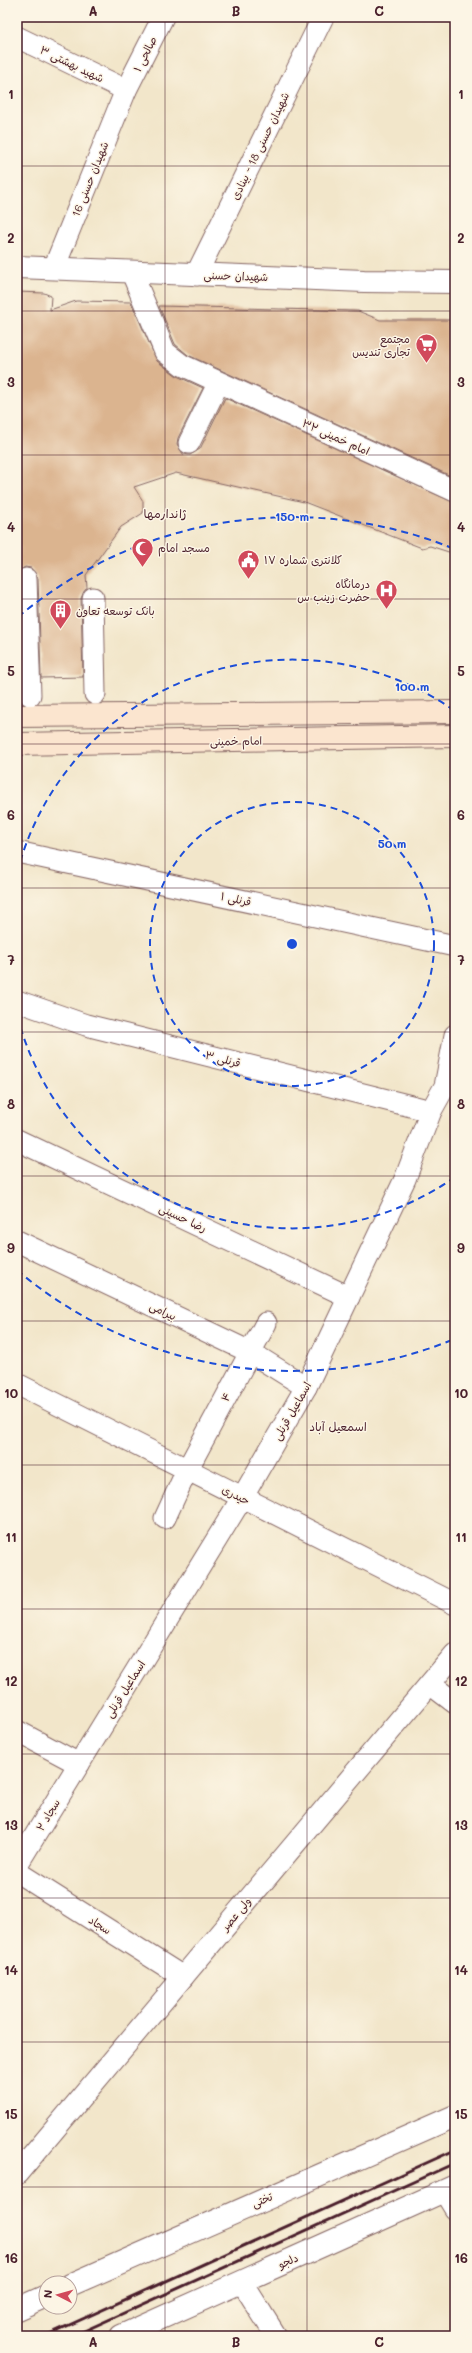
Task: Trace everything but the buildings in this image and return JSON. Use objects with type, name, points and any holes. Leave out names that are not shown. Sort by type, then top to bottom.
[{"type":"main road","points":[[17,716],[455,712]]},
{"type":"main road","name":"امام خمینی","points":[[17,744],[455,736]]},
{"type":"street","name":"صالحی ۱","points":[[126,90],[164,17]]},
{"type":"street","name":"شهیدان حسنی 18 - بینادی","points":[[196,275],[323,17]]},
{"type":"street","name":"شهید بهشتی ۳","points":[[17,37],[126,90]]},
{"type":"street","name":"شهیدان حسنی 16","points":[[54,268],[126,90]]},
{"type":"street","name":"شهیدان حسنی","points":[[17,267],[132,273],[455,282]]},
{"type":"street","name":"امام خمینی ۳۲","points":[[132,273],[165,352],[182,365],[217,383],[455,491]]},
{"type":"street","points":[[189,443],[217,383]]},
{"type":"street","points":[[26,579],[30,695]]},
{"type":"street","points":[[93,598],[95,694]]},
{"type":"street","name":"قرنلی ۱","points":[[17,852],[455,946]]},
{"type":"street","name":"قرنلی ۳","points":[[17,1001],[86,1025],[432,1111]]},
{"type":"street","name":"اسماعیل قرنلی","points":[[79,1764],[242,1498],[306,1387],[405,1179],[432,1111],[445,1086],[455,1035]]},
{"type":"street","name":"رضا حسینی","points":[[17,1140],[349,1297]]},
{"type":"street","name":"بیرامی","points":[[17,1241],[250,1352],[306,1387]]},
{"type":"street","name":"۴","points":[[165,1518],[187,1470],[266,1323]]},
{"type":"street","name":"حیدری","points":[[17,1384],[455,1604]]},
{"type":"street","name":"ولی عصر","points":[[17,2174],[455,1654]]},
{"type":"street","points":[[430,1684],[455,1702]]},
{"type":"street","points":[[17,1731],[79,1764]]},
{"type":"street","name":"سجاد ۲","points":[[17,1865],[79,1764]]},
{"type":"street","name":"سجاد","points":[[17,1872],[183,1977]]},
{"type":"street","name":"تختی","points":[[78,2281],[455,2116]]},
{"type":"street","name":"دلجو","points":[[121,2336],[242,2282],[451,2195]]},
{"type":"street","points":[[242,2282],[276,2336]]},
{"type":"street","points":[[17,2309],[38,2300]]},
{"type":"railway","points":[[45,2336],[455,2150]]},
{"type":"railway","points":[[73,2336],[455,2163]]},
{"type":"place","name":"مجتمع تجاری تندیس","points":[[426,364]]},
{"type":"place","name":"مسجد امام","points":[[142,568]]},
{"type":"place","name":"کلانتری شماره ۱۷","points":[[249,580]]},
{"type":"place","name":"درمانگاه حضرت زینب س","points":[[386,610]]},
{"type":"place","name":"بانک توسعه تعاون","points":[[60,630]]},
{"type":"district","name":"ژاندارمها","points":[[165,514]]},
{"type":"district","name":"اسمعیل آباد","points":[[338,1427]]}]
